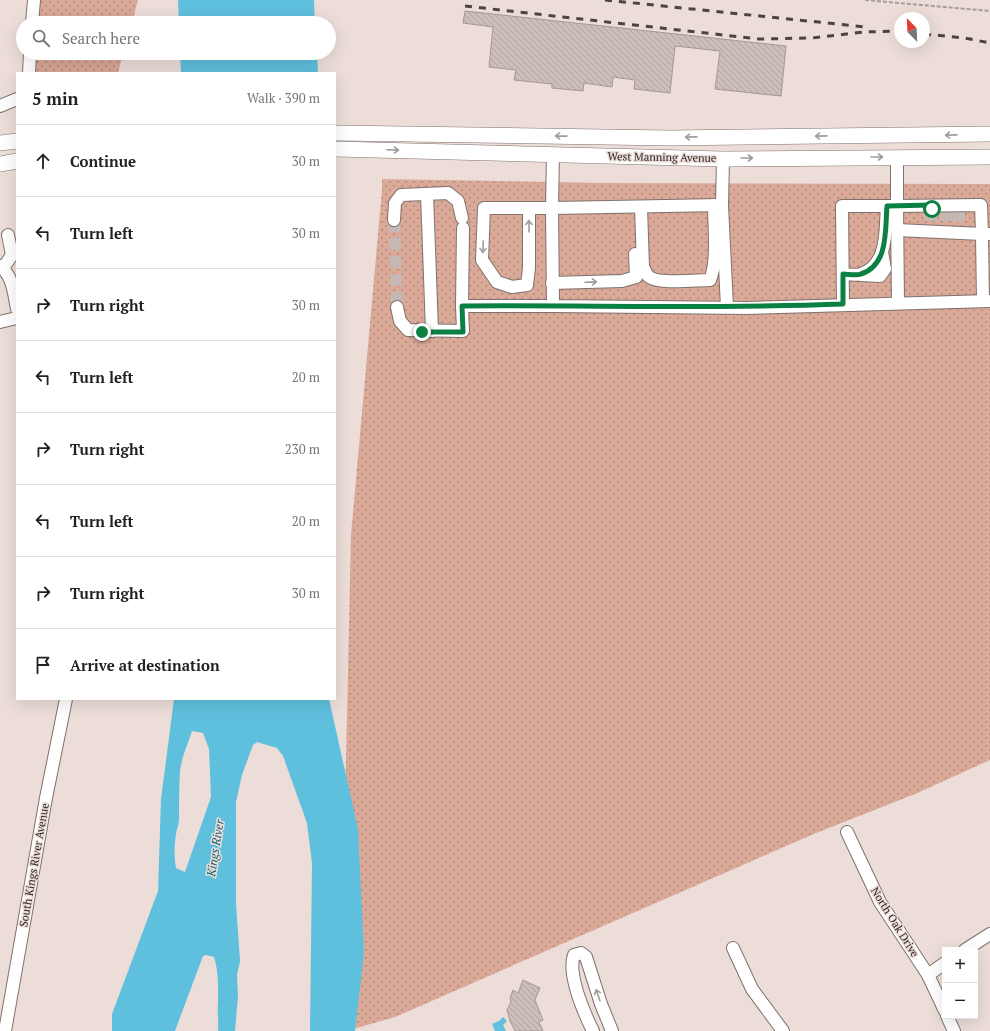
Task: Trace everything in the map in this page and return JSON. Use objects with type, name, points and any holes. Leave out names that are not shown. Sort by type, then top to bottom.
[{"type":"main road","name":"West Manning Avenue","points":[[336,133],[670,138],[990,134]]},
{"type":"main road","points":[[0,143],[16,141]]},
{"type":"main road","name":"West Manning Avenue","points":[[336,149],[723,159],[990,157]]},
{"type":"main road","points":[[0,164],[16,161]]},
{"type":"street","points":[[33,16],[34,0]]},
{"type":"street","points":[[29,72],[30,60]]},
{"type":"street","points":[[0,106],[16,99]]},
{"type":"street","points":[[553,154],[553,306]]},
{"type":"street","points":[[843,274],[861,275],[874,266],[882,252],[892,206],[896,157]]},
{"type":"street","points":[[638,207],[643,267],[648,276],[655,279],[710,280],[713,273],[723,159]]},
{"type":"street","points":[[394,220],[395,203],[401,195],[448,193],[458,201],[463,223],[463,332],[408,330],[400,320],[397,307]]},
{"type":"street","points":[[427,194],[432,331]]},
{"type":"street","points":[[529,208],[529,268],[527,285],[512,287],[497,282],[482,260],[484,208],[718,205]]},
{"type":"street","points":[[718,205],[727,307]]},
{"type":"street","points":[[462,306],[727,307],[987,301],[986,234],[981,205],[946,207],[931,217],[897,230]]},
{"type":"street","points":[[843,304],[842,206],[892,206],[931,217],[946,227],[959,228],[986,234]]},
{"type":"street","points":[[892,206],[897,230],[898,303]]},
{"type":"street","points":[[552,283],[622,281],[636,277],[638,207]]},
{"type":"street","points":[[8,235],[14,258],[1,267],[10,280],[16,305]]},
{"type":"street","points":[[0,322],[16,318]]},
{"type":"street","name":"South Kings River Avenue","points":[[5,1031],[46,798],[66,700]]},
{"type":"street","name":"North Oak Drive","points":[[847,832],[880,902],[928,975],[942,1005]]},
{"type":"street","points":[[970,947],[990,934]]},
{"type":"street","points":[[733,948],[750,986],[783,1031]]},
{"type":"street","points":[[593,1031],[580,1000],[572,966],[574,955],[581,953],[586,957],[601,1004],[612,1031]]},
{"type":"street","points":[[928,975],[942,965]]},
{"type":"street","points":[[948,1019],[954,1031]]},
{"type":"path","points":[[865,0],[990,11]]},
{"type":"shaded area","points":[[30,0],[138,0],[134,16],[29,16]]},
{"type":"shaded area","points":[[27,60],[121,60],[118,72],[26,72]]},
{"type":"shaded area","points":[[382,179],[604,183],[990,184],[990,760],[915,794],[816,833],[395,1017],[346,1031],[340,1031],[351,535]]},
{"type":"water","points":[[178,0],[314,0],[315,16],[179,16]]},
{"type":"water","points":[[180,60],[317,60],[318,72],[181,72]]},
{"type":"water","name":"Kings River","points":[[174,700],[329,700],[358,829],[364,953],[355,1031],[310,1031],[312,863],[307,823],[283,756],[277,748],[257,742],[253,745],[242,775],[236,802],[236,903],[240,961],[237,975],[238,996],[235,1031],[218,1031],[217,969],[214,957],[206,955],[203,956],[175,1031],[112,1031],[112,1014],[158,891],[161,799]],"holes":[[[192,731],[203,733],[209,749],[211,797],[185,872],[176,868],[175,839],[179,824],[179,784],[181,767],[183,756]]]},
{"type":"water","points":[[503,1017],[507,1021],[503,1025],[506,1031],[495,1031],[492,1024],[499,1021]]},
{"type":"building","points":[[465,11],[786,46],[781,96],[715,89],[720,51],[675,46],[670,93],[634,89],[635,80],[613,77],[612,87],[584,83],[583,91],[552,88],[552,84],[514,80],[516,70],[489,67],[493,27],[463,23]]},
{"type":"building","points":[[523,980],[540,988],[535,1000],[543,1020],[539,1022],[543,1031],[515,1031],[510,1021],[507,1010],[511,1002],[510,998],[513,990],[518,993]]},
{"type":"tunnel","points":[[959,208],[959,222]]},
{"type":"tunnel","points":[[931,221],[932,209]]},
{"type":"tunnel","points":[[946,209],[946,221]]},
{"type":"tunnel","points":[[394,220],[397,307]]},
{"type":"railway","points":[[605,0],[866,27]]},
{"type":"railway","points":[[465,6],[759,39],[812,38],[864,32],[894,31]]},
{"type":"railway","points":[[930,35],[965,38],[990,43]]},
{"type":"route","points":[[422,332],[463,332],[462,306],[675,306],[747,308],[843,304],[843,274],[861,275],[874,266],[880,257],[884,244],[887,206],[932,205],[932,209]]}]
